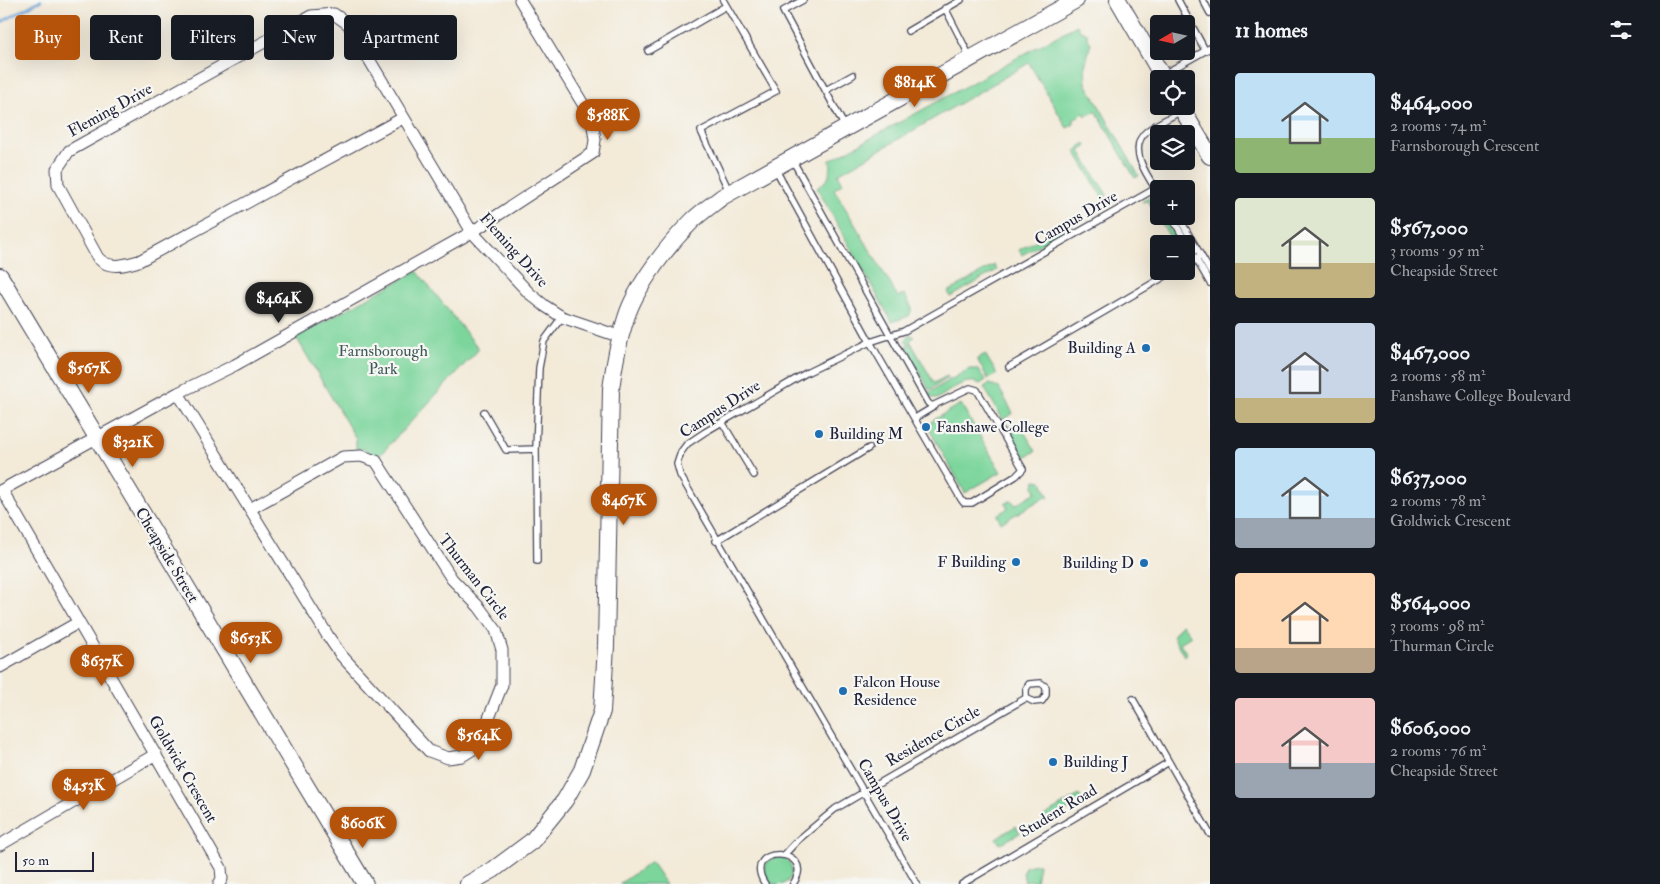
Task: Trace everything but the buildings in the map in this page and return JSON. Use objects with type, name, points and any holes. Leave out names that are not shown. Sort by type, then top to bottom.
[{"type":"street","points":[[1,491],[178,393],[235,365],[472,232],[593,152],[595,140],[592,119],[520,0]]},
{"type":"street","points":[[468,884],[493,870],[532,841],[565,800],[582,770],[602,711],[606,646],[611,389],[617,350],[626,316],[638,293],[665,252],[693,220],[730,193],[1076,0]]},
{"type":"street","points":[[1118,0],[1159,70]]},
{"type":"street","name":"Fleming Drive","points":[[404,118],[139,261],[118,266],[104,264],[98,258],[58,185],[57,169],[69,151],[311,16],[334,14],[348,24],[472,232],[529,293],[562,317],[621,338]]},
{"type":"street","points":[[1185,115],[1210,156]]},
{"type":"street","name":"Cheapside Street","points":[[0,276],[365,884]]},
{"type":"street","name":"Thurman Circle","points":[[178,393],[341,656],[429,751],[448,758],[462,756],[478,746],[502,685],[502,650],[496,630],[479,607],[452,579],[437,558],[376,460],[361,456],[343,457],[250,508]]},
{"type":"street","name":"Goldwick Crescent","points":[[1,491],[221,868],[222,879],[219,884]]},
{"type":"street","points":[[0,668],[79,622]]},
{"type":"street","points":[[0,845],[156,754]]},
{"type":"lane","points":[[723,0],[776,91],[701,131],[730,193]]},
{"type":"lane","points":[[803,0],[783,12],[846,129]]},
{"type":"lane","points":[[908,31],[961,0]]},
{"type":"lane","points":[[1174,70],[1208,49],[1178,0]]},
{"type":"lane","points":[[1203,0],[1210,13]]},
{"type":"lane","points":[[648,51],[726,6]]},
{"type":"lane","points":[[945,8],[971,58]]},
{"type":"lane","points":[[826,90],[853,75]]},
{"type":"lane","points":[[1153,180],[1140,160],[1137,149],[1140,138],[1171,115]]},
{"type":"lane","points":[[792,159],[928,403],[932,406],[939,404]]},
{"type":"lane","points":[[775,168],[870,342],[915,418],[919,429],[964,503],[972,503],[1016,476],[1023,469],[977,390],[970,388],[962,390],[915,418]]},
{"type":"lane","name":"Campus Drive","points":[[917,884],[716,541],[680,475],[677,464],[681,452],[687,444],[806,373],[870,342],[904,331],[1150,194]]},
{"type":"lane","points":[[1178,225],[1198,257],[1210,271]]},
{"type":"lane","points":[[1182,225],[1210,283]]},
{"type":"lane","points":[[1009,367],[1159,280]]},
{"type":"lane","points":[[537,561],[536,449],[539,368],[544,341],[562,317]]},
{"type":"lane","points":[[484,412],[506,450],[536,449]]},
{"type":"lane","points":[[722,422],[754,475]]},
{"type":"lane","points":[[716,541],[869,448]]},
{"type":"lane","name":"Residence Circle","points":[[786,854],[798,840],[835,809],[1026,698]]},
{"type":"lane","points":[[1132,699],[1210,834]]},
{"type":"lane","name":"Student Road","points":[[962,884],[1169,762]]},
{"type":"lane","points":[[765,884],[760,873],[763,861],[773,854],[786,854],[791,857],[797,868],[796,880],[793,884]]},
{"type":"green space","points":[[1077,25],[1080,31],[1087,33],[1087,38],[1091,43],[1085,66],[1086,83],[1139,176],[1135,178],[1096,111],[1086,116],[1084,113],[1074,119],[1074,124],[1067,128],[1029,63],[838,174],[843,183],[834,189],[898,297],[904,294],[912,308],[909,316],[892,322],[817,188],[828,179],[831,165],[829,161]]},
{"type":"green space","points":[[1085,143],[1086,147],[1080,151],[1107,195],[1103,198],[1075,151]]},
{"type":"green space","points":[[1150,197],[1150,204],[1148,201],[1142,202]]},
{"type":"green space","points":[[1070,221],[1072,226],[1022,255],[1019,250]]},
{"type":"green space","points":[[1163,225],[1168,225],[1174,235],[1169,235]]},
{"type":"green space","points":[[994,265],[997,270],[951,297],[948,292]]},
{"type":"green space","name":"Farnsborough Park","points":[[417,271],[479,349],[378,457],[363,449],[356,449],[356,439],[296,337]]},
{"type":"green space","points":[[910,334],[914,337],[910,341],[934,383],[947,376],[948,378],[929,390],[908,350],[908,342],[905,341]]},
{"type":"green space","points":[[985,354],[997,374],[988,379],[977,359]]},
{"type":"green space","points":[[969,369],[977,369],[986,380],[980,384],[974,382],[963,383],[937,399],[930,397],[928,393]]},
{"type":"green space","points":[[989,384],[999,388],[1013,413],[1003,420],[984,387]]},
{"type":"green space","points":[[961,404],[1001,472],[965,493],[929,429],[932,421]]},
{"type":"green space","points":[[1018,422],[1036,451],[1025,457],[1007,427]]},
{"type":"green space","points":[[1035,480],[1042,481],[1049,498],[1045,497],[1001,523],[997,515],[1008,508],[1005,504],[1012,500],[1015,505],[1036,492],[1034,487]]},
{"type":"green space","points":[[1182,624],[1191,636],[1180,643],[1187,654],[1184,656],[1173,636]]},
{"type":"green space","points":[[1079,795],[1083,801],[1046,823],[1042,817]]},
{"type":"green space","points":[[1016,826],[1020,833],[1000,844],[996,838]]},
{"type":"green space","points":[[778,857],[788,861],[792,871],[788,881],[778,885],[768,881],[764,871],[768,861]]},
{"type":"green space","points":[[651,862],[666,884],[619,884]]},
{"type":"green space","points":[[1039,864],[1036,882],[1028,880],[1025,883],[1023,872],[1025,867]]},
{"type":"waterway","points":[[0,23],[41,0]]},
{"type":"place","name":"Building A","points":[[1146,348]]},
{"type":"place","name":"Fanshawe College","points":[[926,427]]},
{"type":"place","name":"Building M","points":[[819,434]]},
{"type":"place","name":"F Building","points":[[1016,562]]},
{"type":"place","name":"Building D","points":[[1144,563]]},
{"type":"place","name":"Falcon House Residence","points":[[843,691]]},
{"type":"place","name":"Building J","points":[[1053,762]]}]
